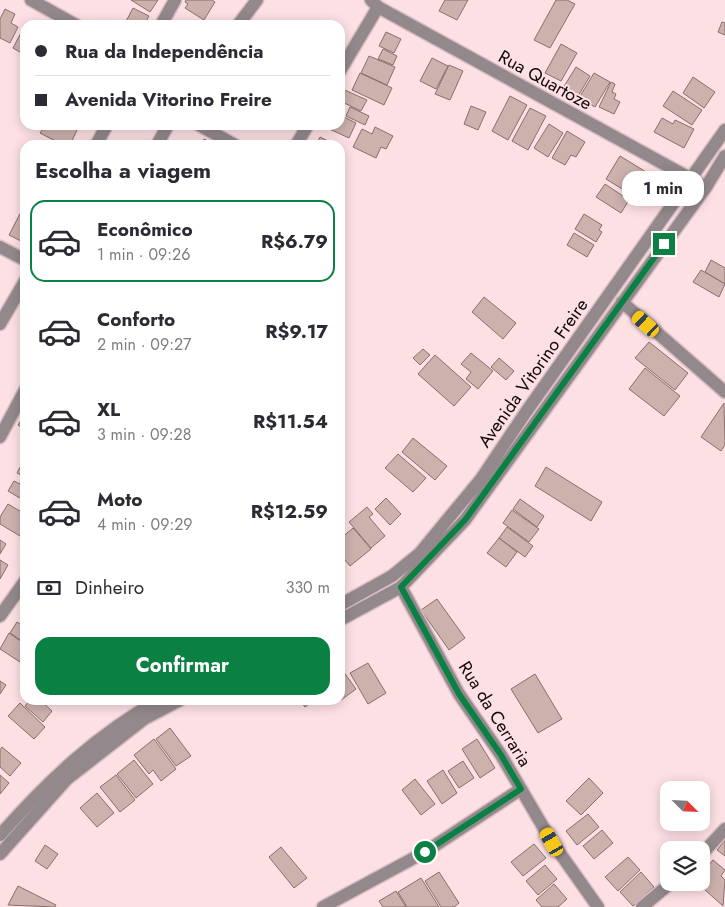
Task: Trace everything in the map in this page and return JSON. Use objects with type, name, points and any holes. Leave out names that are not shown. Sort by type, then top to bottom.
[{"type":"street","points":[[31,0],[67,20]]},
{"type":"street","points":[[164,20],[175,0]]},
{"type":"street","points":[[242,20],[257,0]]},
{"type":"street","points":[[345,61],[374,4]]},
{"type":"street","name":"Rua Quartoze","points":[[374,4],[706,187]]},
{"type":"street","points":[[208,130],[226,140]]},
{"type":"street","name":"Avenida Vitorino Freire","points":[[345,602],[392,576],[418,554],[481,480],[526,412],[725,130]]},
{"type":"street","name":"Avenida Vitorino Freire","points":[[345,617],[401,587],[465,520],[706,187],[725,156]]},
{"type":"street","points":[[0,247],[20,257]]},
{"type":"street","points":[[0,324],[20,290]]},
{"type":"street","points":[[622,302],[725,392]]},
{"type":"street","points":[[0,437],[20,399]]},
{"type":"street","name":"Rua da Cerraria","points":[[401,587],[459,694],[501,755],[552,842],[598,907]]},
{"type":"street","points":[[0,616],[20,588]]},
{"type":"street","points":[[0,835],[28,803],[68,763],[114,726],[150,705]]},
{"type":"street","points":[[0,854],[66,779],[144,719],[171,705]]},
{"type":"street","points":[[323,907],[425,852],[521,789]]},
{"type":"street","points":[[710,845],[725,829]]},
{"type":"street","points":[[642,907],[661,891]]},
{"type":"building","points":[[131,0],[158,0],[150,12]]},
{"type":"building","points":[[186,0],[212,0],[215,2],[204,20],[185,8],[188,4],[185,2]]},
{"type":"building","points":[[445,0],[468,0],[457,20],[439,11]]},
{"type":"building","points":[[556,0],[567,0],[575,4],[550,48],[534,40]]},
{"type":"building","points":[[133,8],[149,16],[147,20],[127,20]]},
{"type":"building","points":[[5,9],[15,14],[11,23],[18,27],[10,43],[0,38],[0,19]]},
{"type":"building","points":[[722,22],[725,23],[725,35],[718,32]]},
{"type":"building","points":[[386,32],[401,39],[394,53],[379,46]]},
{"type":"building","points":[[20,35],[20,52],[13,48]]},
{"type":"building","points":[[561,44],[577,53],[561,81],[545,73]]},
{"type":"building","points":[[383,49],[397,56],[393,65],[378,59]]},
{"type":"building","points":[[369,56],[395,67],[387,85],[361,73]]},
{"type":"building","points":[[432,58],[448,66],[436,89],[420,81]]},
{"type":"building","points":[[449,65],[463,71],[450,100],[435,94]]},
{"type":"building","points":[[576,67],[590,76],[577,98],[563,88]]},
{"type":"building","points":[[360,73],[392,88],[384,105],[352,90]]},
{"type":"building","points":[[594,73],[610,82],[595,107],[579,98]]},
{"type":"building","points":[[693,77],[715,92],[704,108],[683,93]]},
{"type":"building","points":[[611,82],[615,84],[612,92],[616,94],[614,99],[620,102],[614,114],[599,107]]},
{"type":"building","points":[[345,90],[367,100],[361,111],[345,103]]},
{"type":"building","points":[[673,91],[702,110],[692,125],[663,106]]},
{"type":"building","points":[[510,96],[527,105],[508,140],[492,131]]},
{"type":"building","points":[[471,106],[486,112],[478,130],[464,124]]},
{"type":"building","points":[[350,107],[369,116],[365,125],[346,116]]},
{"type":"building","points":[[530,108],[546,116],[528,150],[512,141]]},
{"type":"building","points":[[345,118],[356,123],[349,138],[332,130],[345,130]]},
{"type":"building","points":[[662,118],[673,124],[675,120],[694,129],[684,148],[654,132]]},
{"type":"building","points":[[549,124],[563,133],[548,157],[534,148]]},
{"type":"building","points":[[375,127],[393,136],[386,149],[381,147],[376,158],[353,147],[362,129],[372,134]]},
{"type":"building","points":[[42,130],[77,130],[72,140],[53,140],[40,133]]},
{"type":"building","points":[[567,131],[585,142],[576,157],[571,155],[565,165],[552,158]]},
{"type":"building","points":[[620,156],[651,175],[642,190],[632,184],[627,192],[606,179]]},
{"type":"building","points":[[605,184],[629,200],[621,213],[596,197]]},
{"type":"building","points":[[20,214],[20,240],[9,235]]},
{"type":"building","points":[[584,214],[602,225],[599,230],[602,232],[596,242],[575,229]]},
{"type":"building","points":[[574,233],[594,245],[587,257],[567,245]]},
{"type":"building","points":[[711,260],[725,268],[725,284],[705,272]]},
{"type":"building","points":[[701,270],[725,284],[719,297],[693,282]]},
{"type":"building","points":[[484,297],[516,323],[503,339],[472,312]]},
{"type":"building","points":[[649,342],[688,373],[675,390],[635,358]]},
{"type":"building","points":[[423,349],[430,355],[420,365],[413,358]]},
{"type":"building","points":[[471,353],[493,371],[478,389],[466,379],[471,372],[461,364]]},
{"type":"building","points":[[435,355],[471,387],[454,406],[418,374]]},
{"type":"building","points":[[499,358],[514,371],[506,380],[491,367]]},
{"type":"building","points":[[645,368],[680,396],[664,416],[629,389]]},
{"type":"building","points":[[724,403],[725,445],[721,451],[701,437]]},
{"type":"building","points":[[413,438],[447,466],[435,480],[402,452]]},
{"type":"building","points":[[398,454],[426,478],[413,492],[385,468]]},
{"type":"building","points":[[546,467],[602,502],[591,521],[535,486]]},
{"type":"building","points":[[14,481],[20,484],[20,498],[8,491]]},
{"type":"building","points":[[386,498],[401,514],[390,525],[375,509]]},
{"type":"building","points":[[520,499],[544,516],[537,527],[513,509]]},
{"type":"building","points":[[8,504],[20,511],[20,536],[0,524],[0,517]]},
{"type":"building","points":[[367,507],[373,514],[369,517],[385,536],[371,548],[349,522]]},
{"type":"building","points":[[512,510],[539,529],[529,542],[503,523]]},
{"type":"building","points":[[507,527],[533,546],[525,557],[499,538]]},
{"type":"building","points":[[353,528],[371,549],[350,566],[345,560],[345,535]]},
{"type":"building","points":[[499,538],[517,552],[506,567],[487,553]]},
{"type":"building","points":[[0,540],[6,544],[0,554]]},
{"type":"building","points":[[0,560],[8,565],[0,579]]},
{"type":"building","points":[[437,599],[465,638],[449,650],[421,610]]},
{"type":"building","points":[[17,622],[20,624],[20,640],[10,633]]},
{"type":"building","points":[[9,633],[20,641],[20,662],[0,649]]},
{"type":"building","points":[[368,663],[386,693],[368,704],[350,673]]},
{"type":"building","points":[[345,674],[356,689],[345,697]]},
{"type":"building","points":[[535,674],[562,719],[538,733],[511,689]]},
{"type":"building","points":[[0,681],[6,685],[0,694]]},
{"type":"building","points":[[20,703],[45,727],[34,739],[8,716]]},
{"type":"building","points":[[45,705],[52,711],[43,722],[25,706]]},
{"type":"building","points":[[170,728],[191,756],[176,766],[156,739]]},
{"type":"building","points":[[154,739],[176,769],[161,781],[153,770],[149,774],[134,755]]},
{"type":"building","points":[[477,739],[495,768],[480,778],[462,749]]},
{"type":"building","points":[[2,747],[21,763],[10,776],[0,767],[0,750]]},
{"type":"building","points":[[134,760],[153,784],[136,798],[117,774]]},
{"type":"building","points":[[463,761],[474,778],[459,788],[448,771]]},
{"type":"building","points":[[443,770],[457,793],[442,804],[427,781]]},
{"type":"building","points":[[0,775],[9,783],[0,794]]},
{"type":"building","points":[[116,775],[135,800],[120,812],[100,787]]},
{"type":"building","points":[[589,778],[603,793],[581,815],[566,801]]},
{"type":"building","points":[[415,779],[435,804],[421,815],[402,790]]},
{"type":"building","points":[[97,793],[114,813],[97,827],[80,808]]},
{"type":"building","points":[[588,814],[599,827],[577,845],[566,831]]},
{"type":"building","points":[[602,830],[613,843],[594,859],[583,846]]},
{"type":"building","points":[[725,840],[725,856],[717,850]]},
{"type":"building","points":[[534,844],[546,858],[523,876],[511,862]]},
{"type":"building","points":[[45,845],[58,854],[47,869],[35,861]]},
{"type":"building","points":[[281,847],[307,878],[294,888],[269,857]]},
{"type":"building","points":[[628,857],[640,870],[618,891],[605,877]]},
{"type":"building","points":[[713,860],[725,870],[721,876],[725,880],[723,906],[706,891],[710,891],[710,864]]},
{"type":"building","points":[[545,865],[557,879],[538,895],[526,881]]},
{"type":"building","points":[[439,872],[459,903],[454,907],[441,907],[425,881]]},
{"type":"building","points":[[641,872],[654,887],[633,906],[620,892]]},
{"type":"building","points":[[421,878],[439,907],[407,907],[398,892]]},
{"type":"building","points":[[554,884],[567,899],[558,907],[542,907],[536,900]]},
{"type":"building","points":[[18,886],[56,905],[55,907],[8,905]]},
{"type":"building","points":[[396,891],[406,907],[383,907],[379,901]]},
{"type":"route","points":[[425,852],[521,789],[501,755],[459,694],[401,587],[465,520],[517,445],[664,244]]}]
